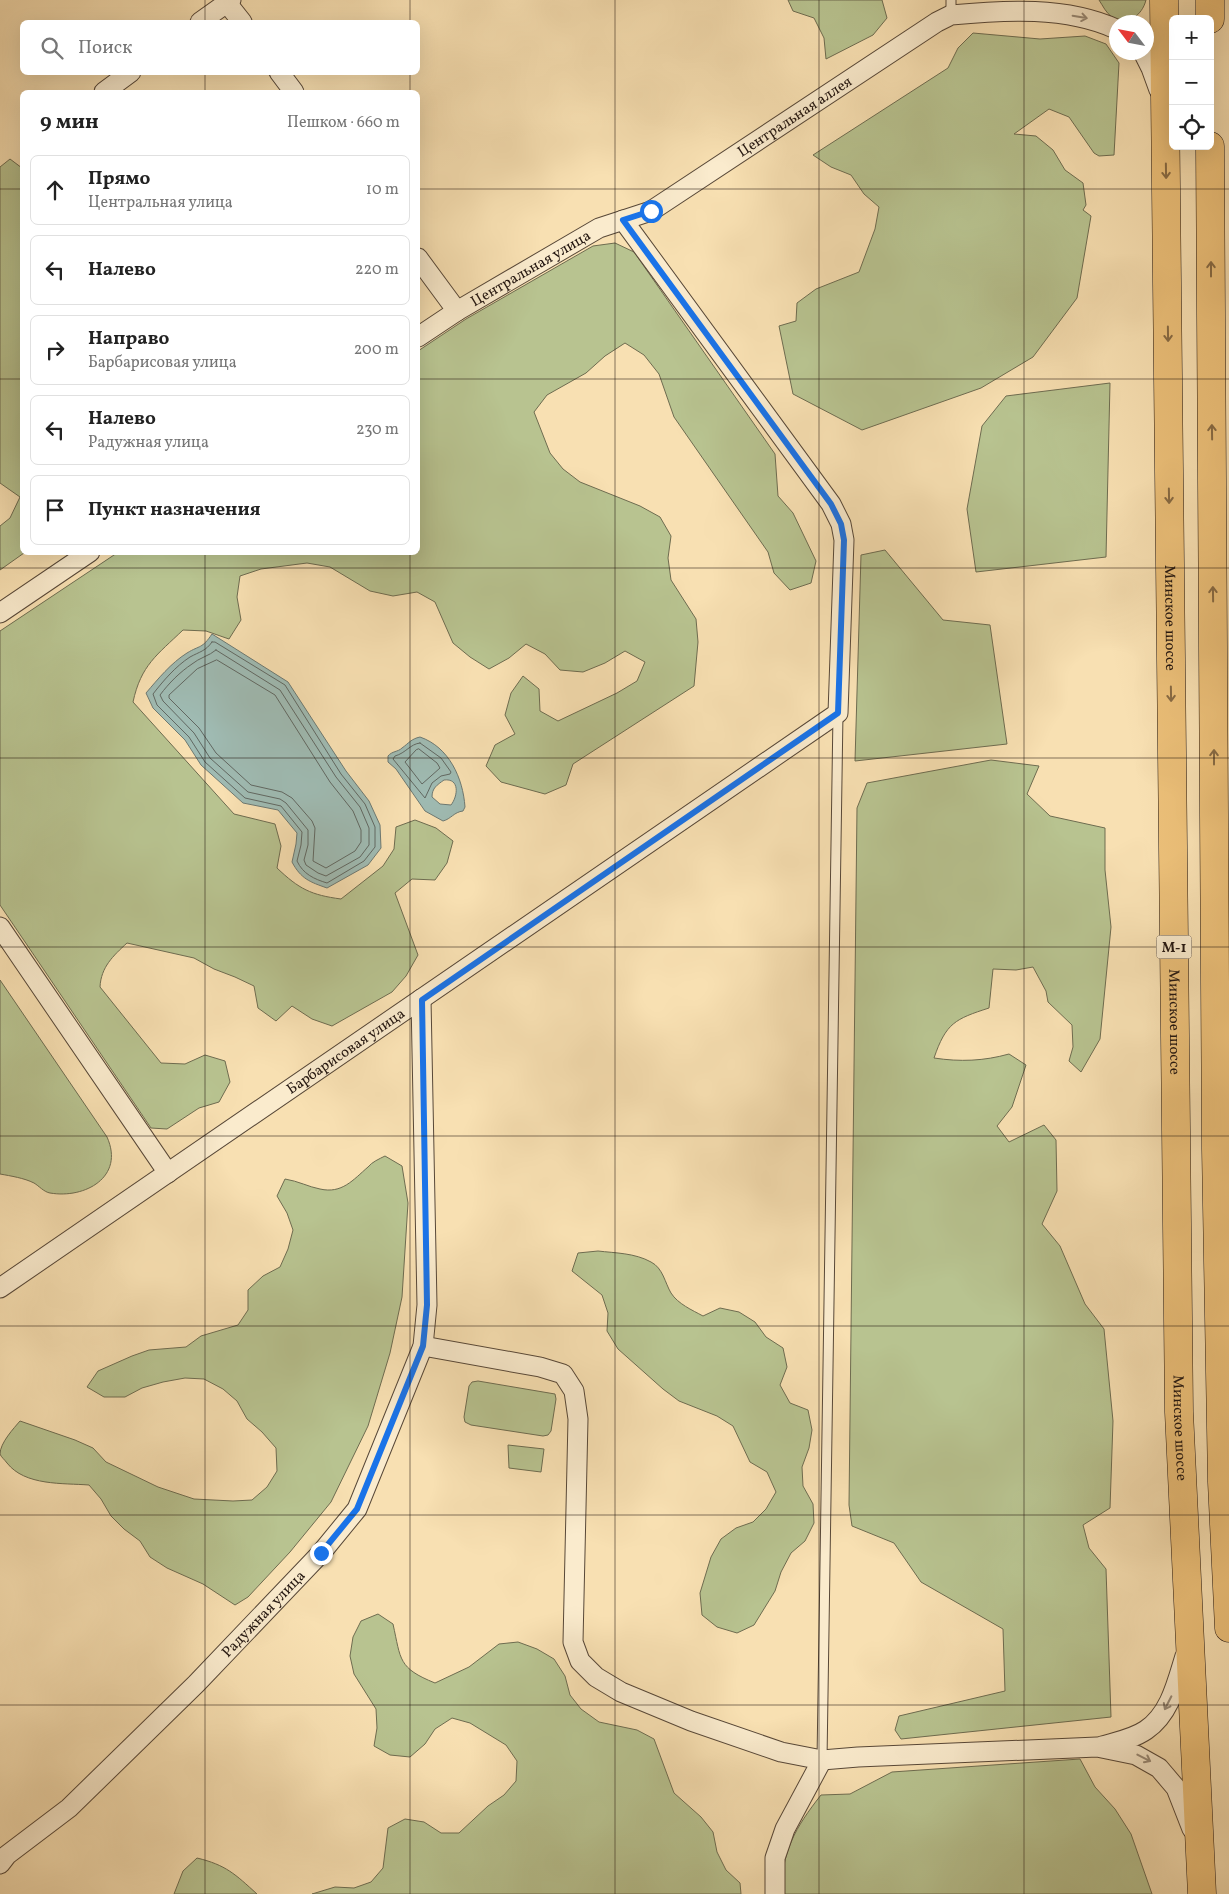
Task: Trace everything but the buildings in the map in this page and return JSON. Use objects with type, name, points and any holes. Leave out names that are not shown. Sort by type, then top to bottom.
[{"type":"highway","name":"Минское шоссе","points":[[1164,0],[1178,1412],[1202,1894]]},
{"type":"highway","points":[[1210,0],[1210,15]]},
{"type":"highway","points":[[1210,150],[1216,1149],[1222,1473],[1229,1628]]},
{"type":"street","points":[[203,20],[229,1],[241,20]]},
{"type":"street","points":[[946,12],[1041,6],[1051,12],[1096,20],[1109,26]]},
{"type":"street","name":"Центральная аллея","points":[[651,211],[946,12]]},
{"type":"street","points":[[1147,60],[1166,112]]},
{"type":"street","points":[[107,90],[128,75]]},
{"type":"street","points":[[281,75],[292,90]]},
{"type":"street","name":"Центральная улица","points":[[420,336],[457,311],[599,228],[651,211]]},
{"type":"street","points":[[623,220],[831,504],[841,524],[844,540],[838,713]]},
{"type":"street","points":[[420,261],[457,311]]},
{"type":"street","points":[[0,613],[86,555]]},
{"type":"street","name":"Барбарисовая улица","points":[[0,1288],[838,713]]},
{"type":"street","points":[[0,927],[168,1173]]},
{"type":"street","name":"Радужная улица","points":[[0,1864],[7,1854],[69,1808],[196,1684],[321,1553],[357,1509],[423,1346],[427,1305],[422,1000]]},
{"type":"street","points":[[423,1346],[540,1366],[563,1374],[574,1391],[578,1419],[573,1642],[580,1661],[596,1677],[622,1692],[691,1721],[781,1752],[822,1760],[1097,1747],[1136,1754],[1166,1774],[1176,1788],[1185,1808],[1200,1854]]},
{"type":"street","points":[[1097,1747],[1145,1731],[1157,1721],[1167,1706],[1176,1685],[1185,1654],[1188,1623]]},
{"type":"street","points":[[775,1894],[775,1858],[785,1829],[822,1760]]},
{"type":"lane","points":[[822,1760],[838,713]]},
{"type":"green space","points":[[788,0],[882,0],[887,18],[873,35],[826,59],[824,38],[814,18],[793,11]]},
{"type":"green space","points":[[1099,0],[1146,0],[1137,15],[1110,15]]},
{"type":"green space","points":[[973,33],[1040,39],[1085,36],[1106,44],[1109,48],[1109,60],[1117,60],[1119,63],[1114,155],[1099,156],[1094,153],[1069,117],[1049,109],[1014,134],[1036,136],[1053,150],[1065,170],[1083,183],[1086,205],[1083,210],[1091,216],[1077,298],[1033,357],[981,388],[862,430],[793,394],[779,326],[796,321],[797,303],[816,289],[859,272],[875,229],[879,207],[864,194],[851,175],[831,167],[813,155],[948,68],[958,48]]},
{"type":"green space","points":[[10,159],[20,166],[20,497],[0,483],[0,167]]},
{"type":"green space","points":[[615,243],[634,252],[775,454],[778,496],[793,513],[816,561],[811,583],[790,590],[774,573],[768,552],[674,417],[659,374],[644,355],[625,343],[605,356],[586,373],[547,395],[534,412],[550,453],[563,469],[580,482],[640,506],[660,517],[671,536],[668,558],[671,580],[696,619],[698,642],[694,686],[573,764],[566,785],[545,794],[501,782],[486,766],[495,745],[515,734],[505,715],[511,693],[523,676],[539,689],[540,711],[558,721],[617,693],[637,681],[645,662],[625,651],[605,663],[583,672],[560,670],[545,654],[526,644],[509,658],[489,669],[453,643],[435,602],[417,592],[393,596],[370,591],[330,567],[307,563],[261,569],[240,576],[237,597],[241,620],[229,639],[206,631],[183,630],[158,654],[145,670],[136,689],[133,702],[234,814],[275,824],[281,846],[277,868],[306,890],[341,899],[383,866],[394,849],[396,827],[415,820],[436,828],[453,841],[447,863],[435,880],[412,879],[395,893],[418,955],[406,976],[392,992],[332,1026],[312,1019],[292,1006],[276,1021],[258,1008],[254,986],[214,969],[194,958],[127,943],[105,968],[100,987],[161,1063],[185,1064],[205,1055],[225,1061],[230,1082],[219,1102],[199,1108],[167,1129],[151,1128],[0,905],[0,631],[114,555],[420,555],[420,350],[466,319],[593,246]]},
{"type":"green space","points":[[1110,383],[1106,557],[976,572],[967,509],[982,426],[1006,396]]},
{"type":"green space","points":[[20,497],[21,555],[0,570],[0,526],[10,518]]},
{"type":"green space","points":[[885,550],[943,620],[990,625],[1007,744],[855,761],[861,555]]},
{"type":"green space","points":[[991,760],[1039,766],[1027,794],[1050,816],[1105,828],[1105,870],[1111,927],[1100,1039],[1081,1072],[1069,1061],[1073,1047],[1072,1025],[1048,1002],[1046,991],[1033,967],[1016,970],[993,969],[989,1008],[960,1019],[953,1024],[943,1037],[934,1058],[972,1060],[1009,1054],[1026,1065],[1012,1107],[997,1126],[1009,1142],[1044,1125],[1056,1140],[1057,1191],[1042,1224],[1060,1246],[1085,1304],[1104,1329],[1113,1421],[1110,1508],[1083,1525],[1089,1548],[1106,1569],[1111,1717],[901,1739],[895,1730],[899,1716],[1005,1691],[1003,1629],[921,1582],[894,1543],[852,1526],[849,1505],[857,808],[867,783]]},
{"type":"green space","points":[[0,980],[107,1137],[111,1151],[111,1163],[106,1174],[88,1188],[63,1194],[50,1193],[30,1181],[0,1174]]},
{"type":"green space","points":[[385,1156],[402,1166],[408,1203],[402,1297],[390,1353],[368,1426],[331,1502],[290,1552],[248,1597],[235,1605],[203,1584],[167,1568],[150,1557],[140,1541],[111,1516],[101,1499],[89,1485],[34,1480],[15,1470],[1,1456],[2,1445],[20,1421],[93,1448],[106,1462],[158,1487],[194,1499],[252,1500],[267,1487],[277,1471],[276,1448],[247,1419],[237,1401],[223,1389],[204,1379],[185,1378],[142,1388],[125,1397],[104,1397],[87,1387],[98,1371],[132,1356],[149,1350],[186,1347],[201,1336],[238,1325],[248,1310],[248,1290],[263,1276],[280,1267],[288,1249],[293,1230],[287,1213],[277,1196],[285,1179],[320,1189],[335,1190],[347,1185],[372,1164]]},
{"type":"green space","points":[[598,1251],[632,1255],[651,1262],[661,1272],[674,1297],[703,1316],[720,1308],[739,1312],[755,1322],[766,1337],[783,1348],[787,1367],[780,1385],[790,1403],[808,1410],[812,1430],[809,1448],[802,1467],[803,1486],[813,1504],[814,1523],[805,1541],[791,1553],[781,1572],[775,1591],[754,1625],[737,1633],[717,1627],[702,1615],[700,1593],[711,1557],[721,1539],[736,1528],[753,1522],[766,1509],[776,1492],[767,1472],[750,1462],[733,1426],[717,1416],[679,1401],[618,1349],[607,1331],[608,1313],[602,1295],[572,1271],[578,1253]]},
{"type":"green space","points":[[478,1381],[555,1394],[556,1399],[551,1431],[548,1435],[543,1436],[471,1425],[465,1422],[464,1417],[469,1386],[472,1382]]},
{"type":"green space","points":[[508,1445],[544,1449],[541,1472],[509,1468]]},
{"type":"green space","points":[[378,1614],[393,1624],[403,1661],[414,1673],[435,1683],[469,1667],[499,1644],[518,1642],[537,1649],[554,1659],[565,1676],[570,1695],[581,1709],[599,1722],[637,1730],[654,1739],[674,1793],[701,1817],[713,1832],[717,1852],[726,1870],[740,1883],[741,1894],[312,1894],[335,1887],[354,1888],[371,1882],[383,1868],[388,1828],[405,1819],[424,1822],[441,1833],[459,1833],[488,1806],[504,1795],[516,1781],[517,1761],[506,1745],[470,1723],[452,1718],[435,1729],[425,1744],[410,1757],[390,1755],[374,1746],[377,1728],[376,1709],[354,1674],[350,1656],[353,1637],[361,1621]]},
{"type":"green space","points":[[1080,1759],[1095,1787],[1115,1809],[1131,1834],[1152,1894],[781,1894],[787,1852],[797,1829],[821,1795],[850,1794],[892,1772]]},
{"type":"green space","points":[[197,1858],[230,1871],[257,1894],[174,1894],[183,1871]]},
{"type":"water","points":[[212,634],[288,682],[346,771],[369,801],[380,825],[381,848],[368,865],[327,888],[306,879],[295,868],[292,862],[297,833],[278,810],[243,803],[201,765],[185,740],[153,708],[146,693],[165,671],[187,653],[203,644]]},
{"type":"water","points":[[420,737],[439,748],[453,765],[458,775],[465,807],[463,811],[443,821],[425,811],[396,769],[388,762],[390,754]],"holes":[[[444,780],[449,780],[455,785],[455,797],[451,805],[440,804],[432,797],[433,791]]]},
{"type":"route","points":[[321,1553],[357,1509],[423,1346],[427,1305],[422,1000],[838,713],[844,540],[841,524],[831,504],[623,220],[651,211]]}]
